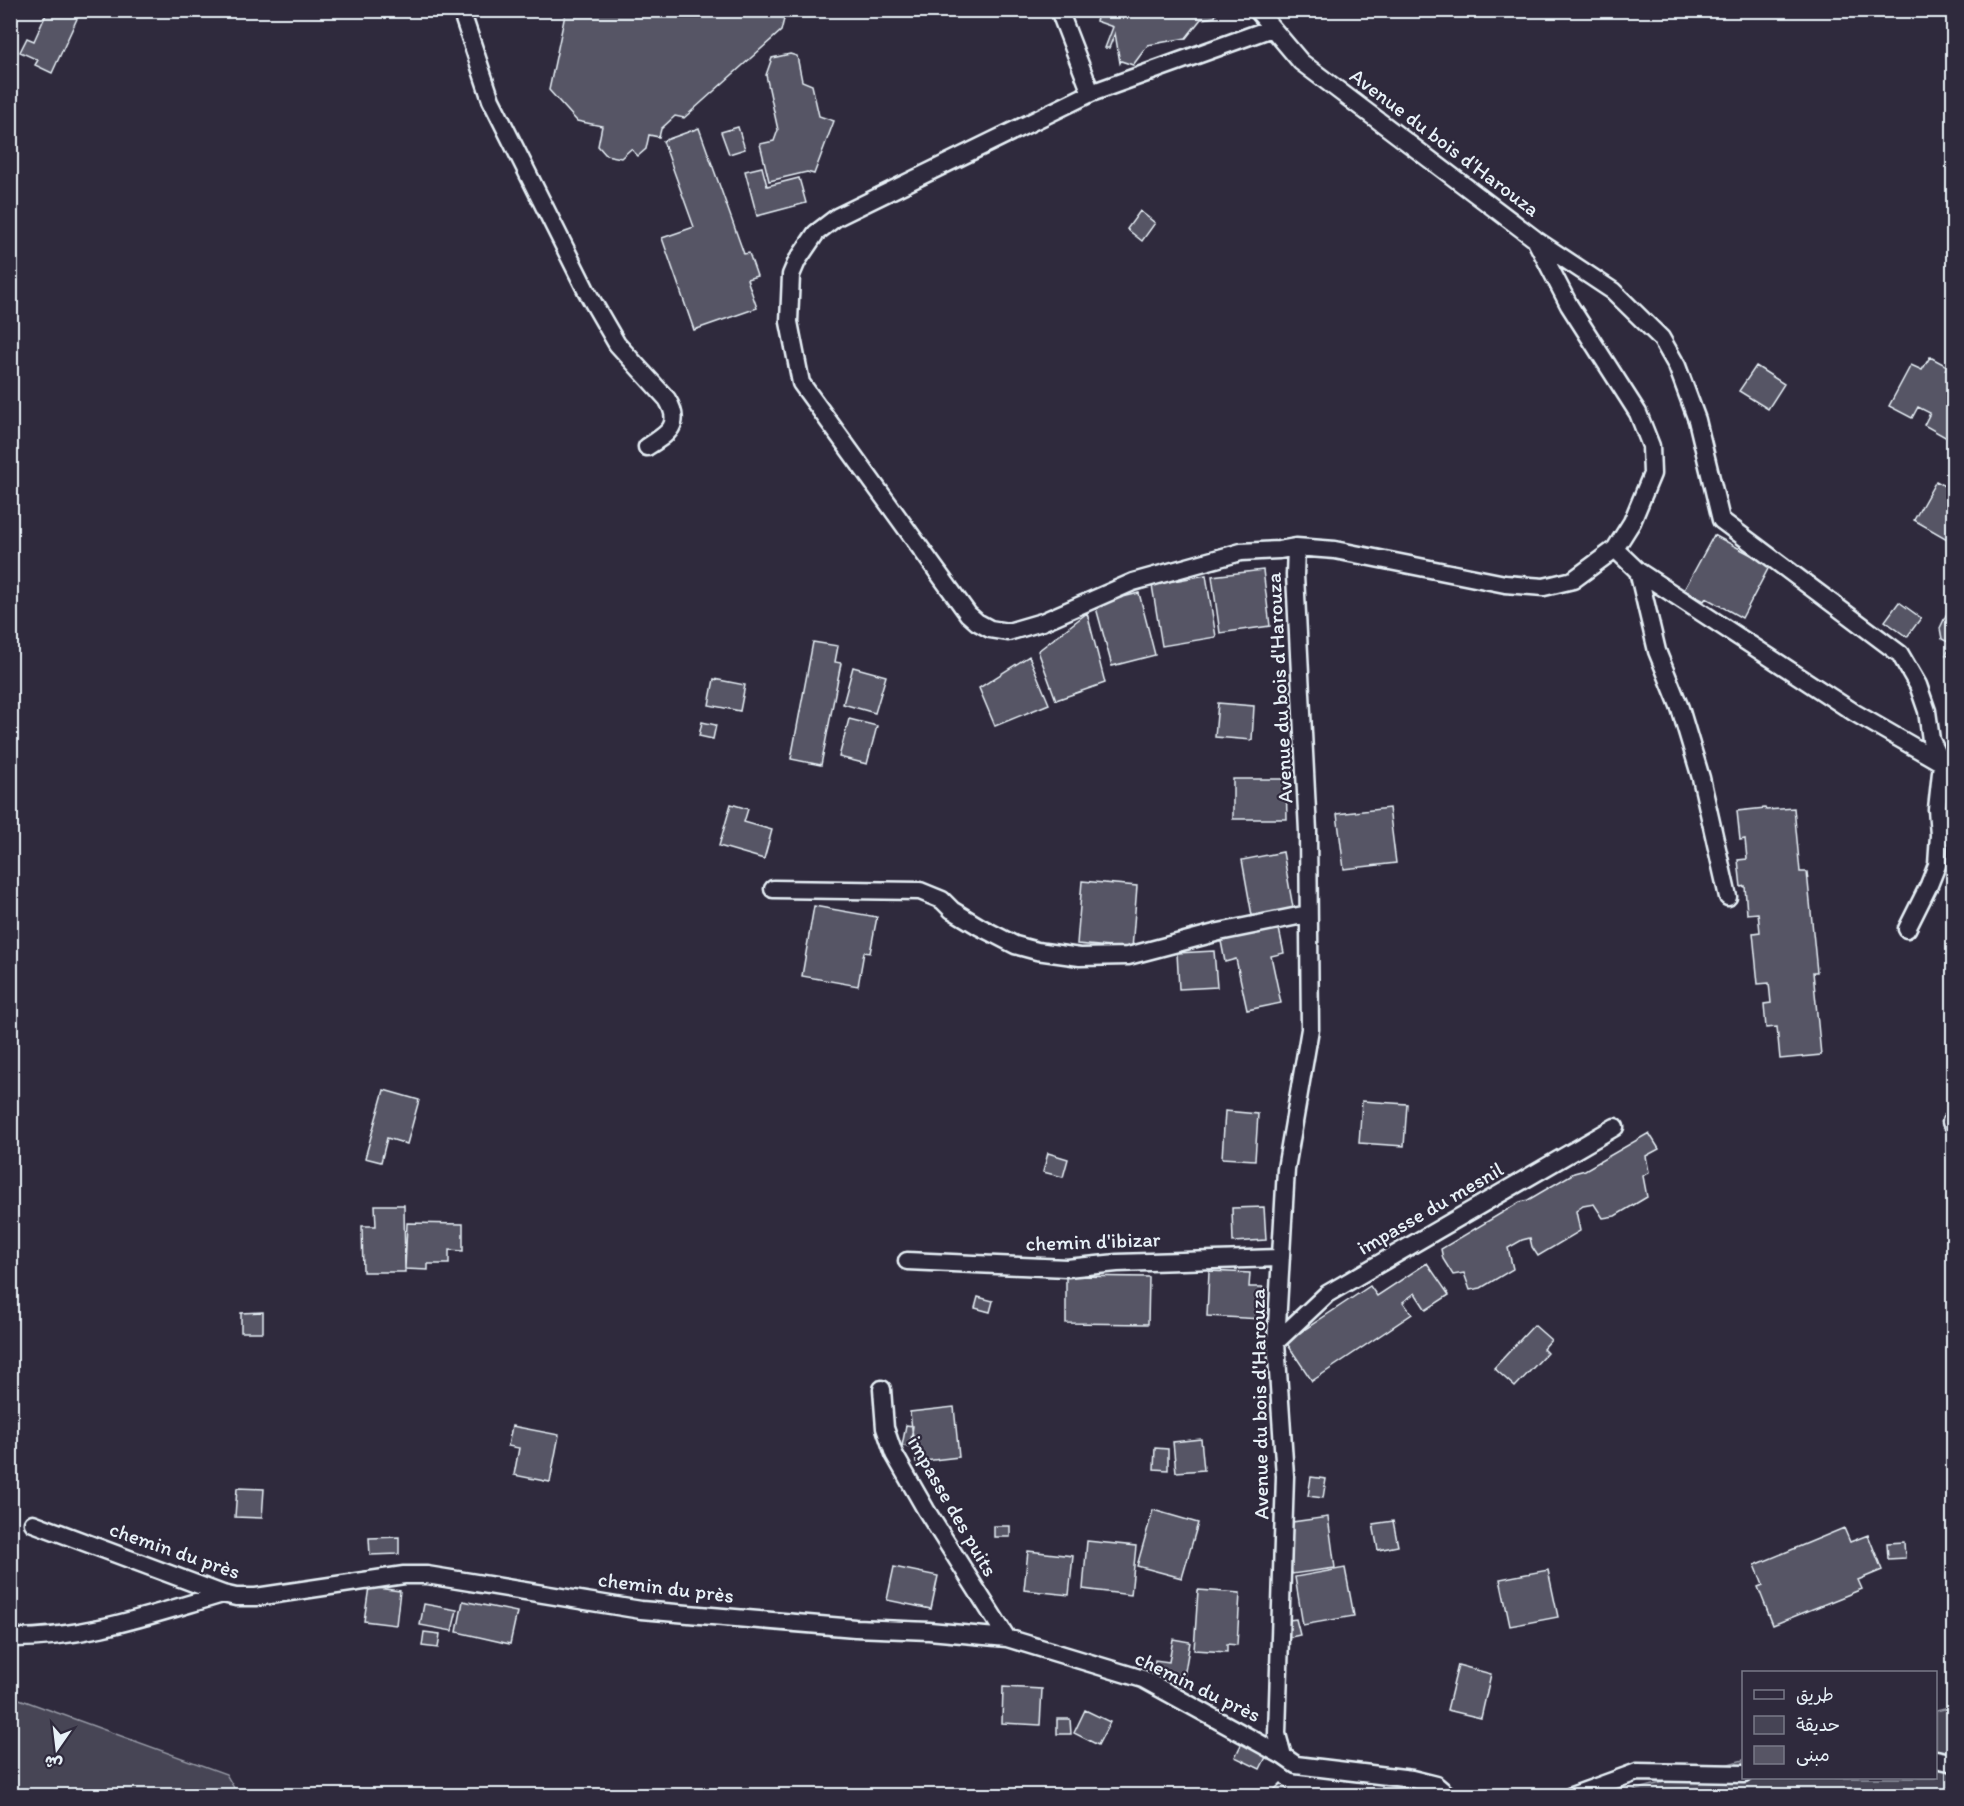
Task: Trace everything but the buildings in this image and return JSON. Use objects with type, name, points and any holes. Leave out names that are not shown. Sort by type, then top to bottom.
[{"type":"street","points":[[461,10],[491,100],[587,292],[617,344],[672,407],[672,426],[668,434],[647,447]]},
{"type":"street","points":[[1059,10],[1091,93]]},
{"type":"street","name":"Avenue du bois d'Harouza","points":[[1257,10],[1301,62],[1535,239],[1569,305],[1638,413],[1651,446],[1652,474],[1632,522],[1616,549],[1573,580],[1544,587],[1505,585],[1335,550],[1296,547],[1294,575],[1308,831],[1310,1029],[1286,1169],[1276,1342],[1285,1476],[1277,1734],[1284,1756]]},
{"type":"street","points":[[1272,28],[1091,93],[837,216],[816,233],[797,261],[791,275],[789,322],[801,383],[968,614],[990,629],[1008,632],[1042,622],[1133,582],[1240,552],[1296,547]]},
{"type":"street","points":[[1535,239],[1613,291],[1661,338],[1677,366],[1697,420],[1721,520],[1900,654],[1918,686],[1927,711],[1931,740],[1942,763],[1937,809],[1940,835],[1937,865],[1907,929]]},
{"type":"street","points":[[1616,549],[1638,571],[1855,713],[1942,763]]},
{"type":"street","points":[[1638,571],[1657,651],[1680,708],[1701,778],[1728,897]]},
{"type":"street","points":[[773,889],[920,891],[934,896],[971,922],[1015,945],[1037,951],[1080,957],[1128,956],[1219,932],[1308,914]]},
{"type":"street","name":"impasse du mesnil","points":[[1276,1342],[1327,1294],[1615,1127]]},
{"type":"street","name":"chemin d'ibizar","points":[[907,1261],[1067,1268],[1118,1263],[1281,1258]]},
{"type":"street","name":"impasse des puits","points":[[882,1389],[885,1428],[894,1454],[926,1510],[1007,1638]]},
{"type":"street","name":"chemin du près","points":[[33,1523],[236,1597],[256,1597],[404,1575],[427,1575],[641,1610],[855,1628],[929,1630],[1007,1638],[1143,1679],[1266,1745],[1296,1765],[1412,1779],[1436,1785],[1449,1796]]},
{"type":"street","points":[[10,1638],[37,1638],[99,1629],[223,1594]]},
{"type":"street","points":[[1937,1759],[1953,1763]]},
{"type":"street","points":[[1571,1796],[1637,1772],[1742,1774]]},
{"type":"green space","points":[[11,1696],[226,1774],[238,1795],[11,1795]]},
{"type":"green space","points":[[1953,1707],[1953,1795],[1614,1796],[1742,1760],[1742,1779],[1937,1779],[1937,1711]]}]
